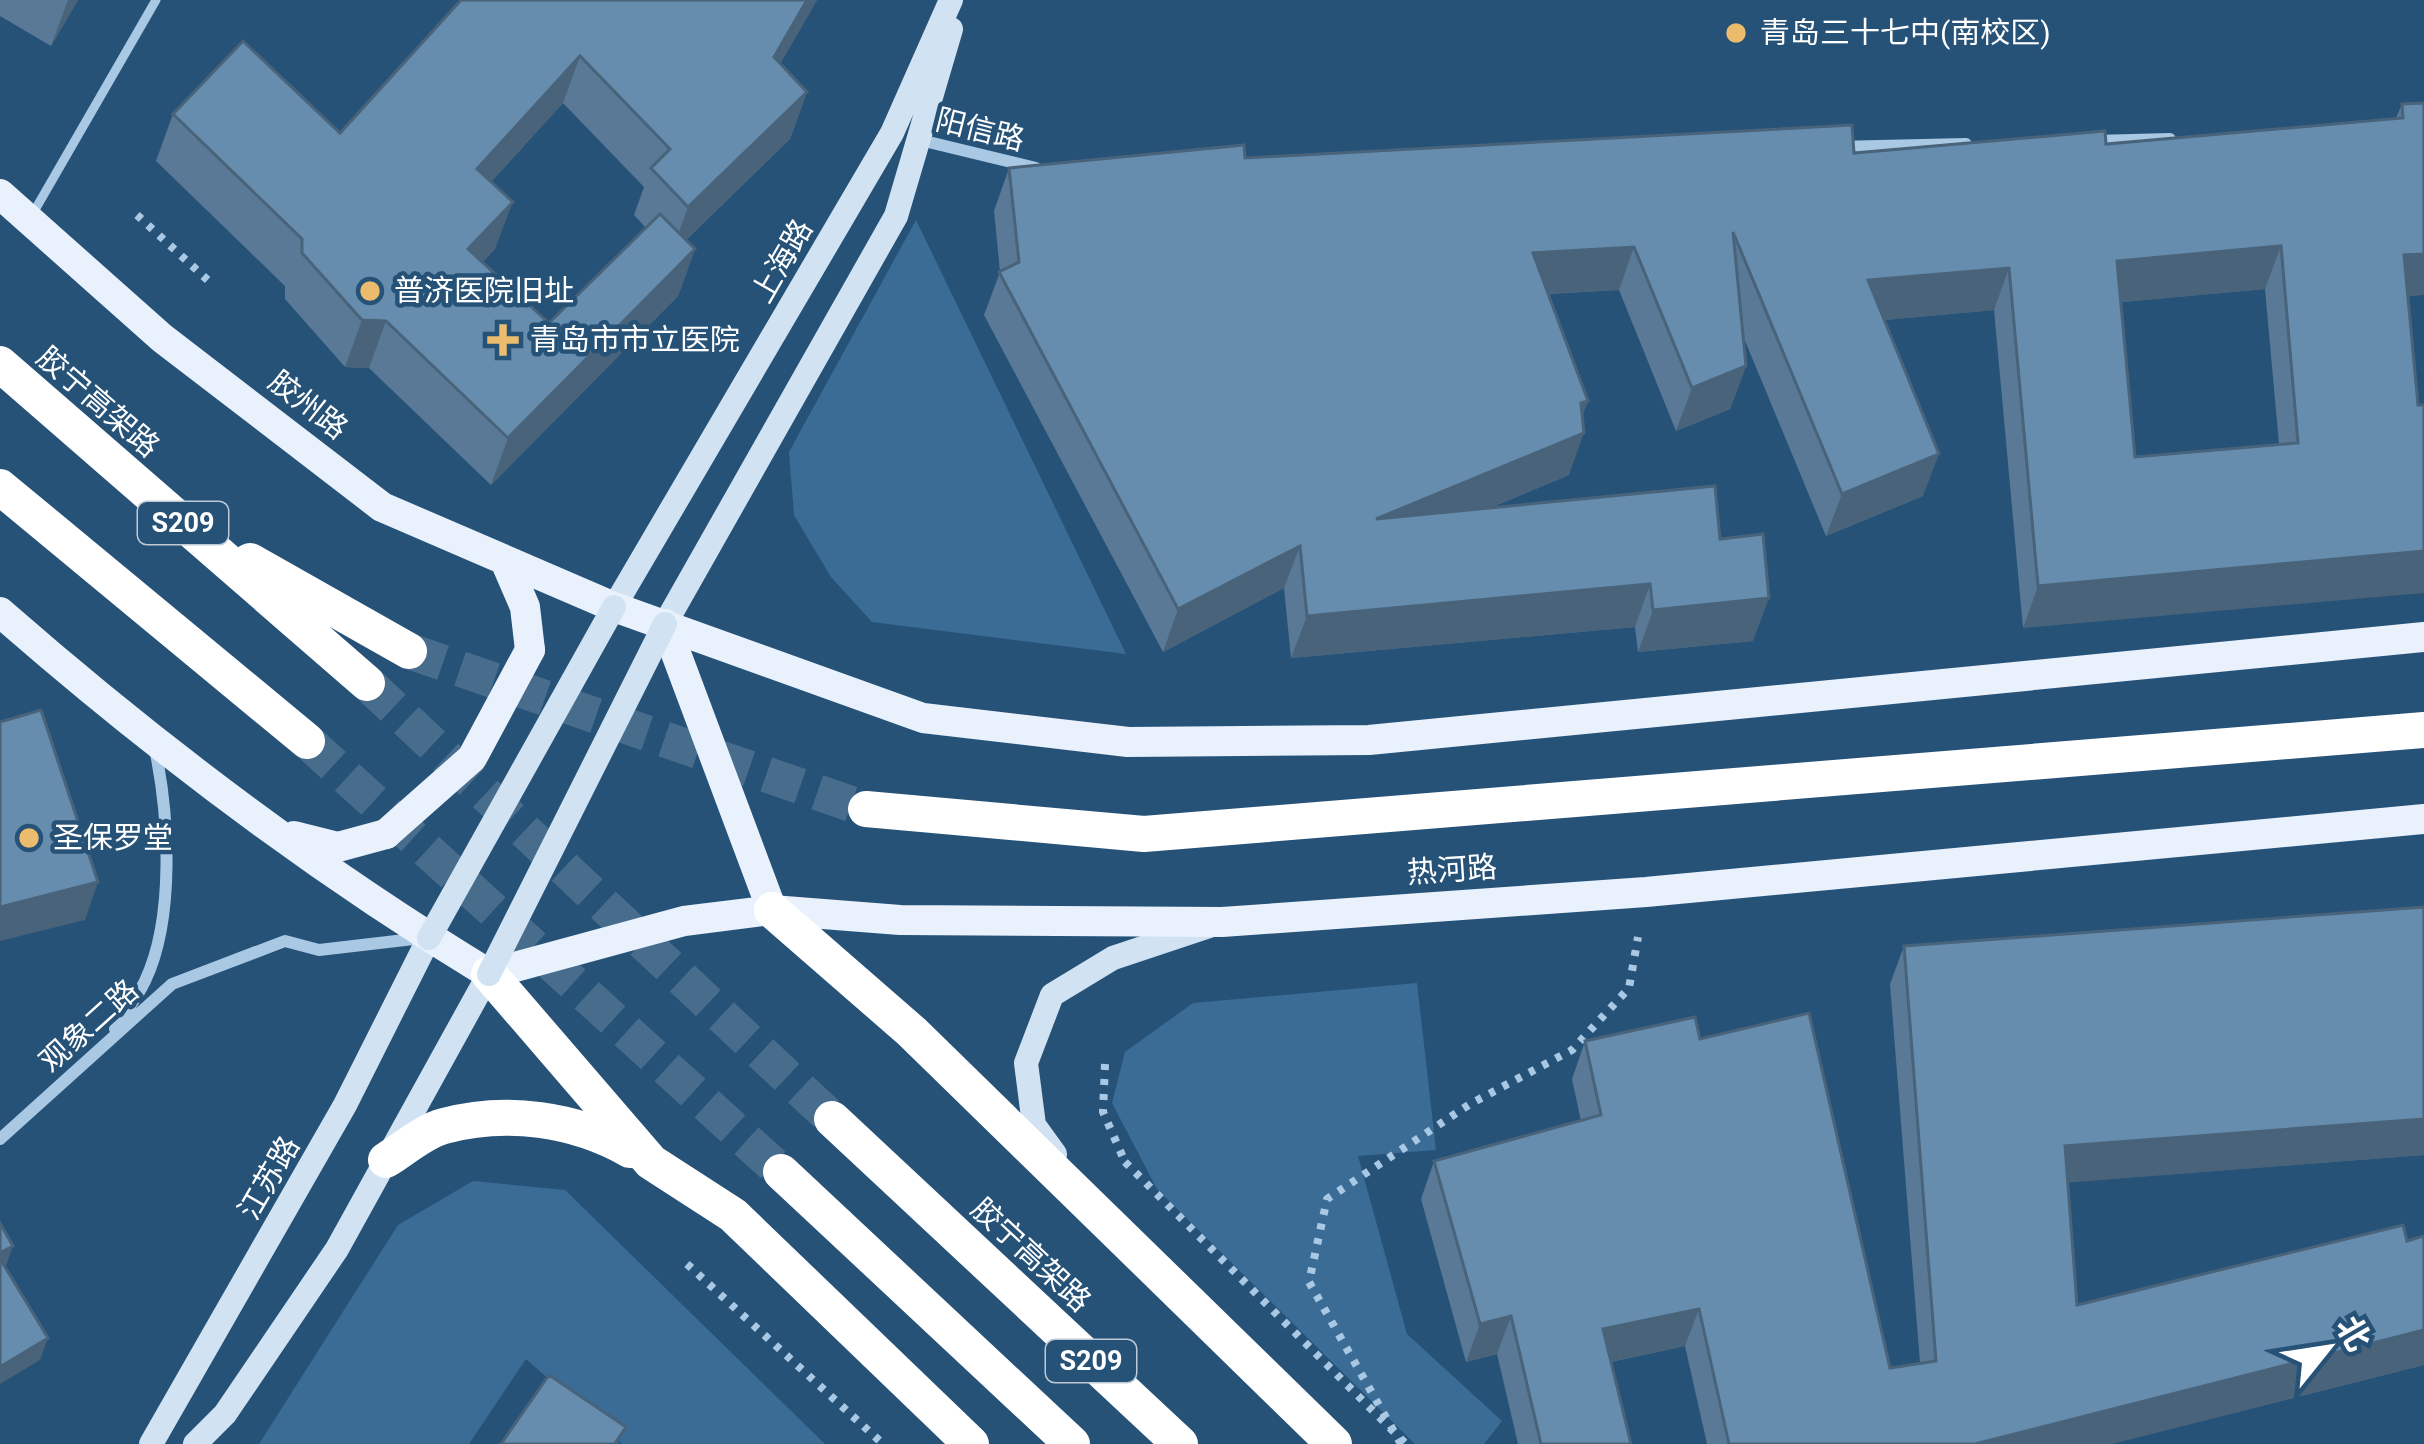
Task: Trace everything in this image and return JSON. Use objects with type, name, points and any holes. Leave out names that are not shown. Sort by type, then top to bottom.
[{"type":"highway","name":"胶宁高架路","points":[[0,364],[367,683]]},
{"type":"highway","points":[[0,487],[307,741]]},
{"type":"highway","points":[[182,522],[409,651]]},
{"type":"highway","points":[[866,809],[1144,834],[2424,730]]},
{"type":"highway","points":[[772,910],[912,1032],[1334,1444]]},
{"type":"highway","points":[[489,974],[652,1162]]},
{"type":"highway","points":[[386,1160],[441,1126],[522,1118],[592,1129],[734,1215],[910,1380],[971,1444]]},
{"type":"highway","name":"胶宁高架路","points":[[832,1119],[1180,1444]]},
{"type":"highway","name":"S209","points":[[781,1172],[1072,1444]]},
{"type":"main road","name":"胶州路","points":[[0,194],[163,338],[382,507],[614,607]]},
{"type":"main road","points":[[276,832],[338,847],[386,834],[472,758],[530,650],[525,607],[506,563]]},
{"type":"main road","points":[[614,607],[923,718],[1127,742],[1369,740],[2424,637]]},
{"type":"main road","points":[[0,612],[276,832],[489,974]]},
{"type":"main road","points":[[665,624],[772,910]]},
{"type":"main road","name":"热河路","points":[[489,974],[684,921],[772,910],[900,920],[1222,922],[1646,892],[2424,819]]},
{"type":"street","name":"上海路","points":[[429,938],[614,607],[892,133],[955,0]]},
{"type":"street","name":"上海路","points":[[489,974],[665,624],[896,216],[955,0]]},
{"type":"street","name":"阳信路","points":[[892,133],[1031,168],[1055,168]]},
{"type":"street","points":[[2070,141],[2188,138]]},
{"type":"street","points":[[1810,148],[1976,144]]},
{"type":"street","points":[[107,1042],[146,978],[164,897],[166,802],[152,736]]},
{"type":"street","points":[[1088,1200],[1034,1125],[1026,1063],[1052,995],[1113,958],[1222,922]]},
{"type":"street","name":"观象二路","points":[[0,1139],[172,984],[285,941],[319,950],[429,938]]},
{"type":"street","name":"江苏路","points":[[151,1444],[345,1106],[429,938]]},
{"type":"street","points":[[195,1444],[225,1414],[312,1286],[489,974]]},
{"type":"lane","points":[[29,220],[156,0]]},
{"type":"path","points":[[136,215],[213,285]]},
{"type":"path","points":[[1404,1444],[1309,1282],[1327,1199],[1470,1104],[1572,1050],[1629,988],[1646,892]]},
{"type":"path","points":[[1105,1064],[1103,1112],[1125,1162],[1404,1444]]},
{"type":"path","points":[[687,1264],[883,1444]]},
{"type":"shaded area","points":[[916,220],[1126,654],[872,622],[831,577],[794,515],[789,452]]},
{"type":"shaded area","points":[[1417,983],[1436,1150],[1358,1156],[1407,1334],[1502,1421],[1484,1444],[1415,1444],[1157,1189],[1112,1103],[1125,1052],[1193,1003]]},
{"type":"shaded area","points":[[473,1181],[565,1190],[825,1444],[622,1444],[526,1359],[469,1444],[259,1444],[398,1225]]},
{"type":"building","points":[[461,0],[807,0],[774,57],[807,92],[688,207],[651,168],[670,149],[580,56],[477,169],[513,202],[468,249],[549,323],[660,214],[695,249],[508,438],[386,321],[362,320],[302,253],[302,239],[173,114],[243,41],[340,133]]},
{"type":"building","points":[[2424,103],[2424,254],[2404,255],[2418,405],[2424,405],[2424,551],[2038,586],[2009,268],[1868,280],[1939,454],[1842,494],[1733,232],[1746,366],[1692,388],[1634,247],[1533,253],[1588,401],[1581,403],[1584,433],[1376,519],[1715,486],[1720,539],[1763,534],[1769,598],[1653,610],[1650,584],[1307,616],[1300,546],[1178,609],[999,272],[1019,262],[1009,168],[1244,145],[1245,158],[1852,125],[1854,153],[2105,131],[2106,144],[2403,118],[2402,104]],"holes":[[[2281,246],[2298,443],[2135,457],[2117,261]]]},
{"type":"building","points":[[41,710],[98,882],[0,907],[0,722]]},
{"type":"building","points":[[2424,907],[2424,1119],[2065,1146],[2077,1305],[2403,1225],[2407,1241],[2424,1236],[2424,1330],[1975,1444],[1729,1444],[1699,1309],[1603,1329],[1631,1444],[1541,1444],[1511,1316],[1480,1324],[1434,1161],[1601,1115],[1585,1041],[1695,1017],[1700,1039],[1809,1013],[1890,1368],[1936,1361],[1904,946]]},
{"type":"building","points":[[0,1223],[13,1246],[0,1253]]},
{"type":"building","points":[[0,1263],[48,1338],[0,1367]]},
{"type":"building","points":[[549,1375],[626,1427],[618,1444],[501,1444]]},
{"type":"tunnel","points":[[409,651],[866,809]]},
{"type":"tunnel","points":[[367,683],[832,1119]]},
{"type":"tunnel","points":[[307,741],[781,1172]]},
{"type":"place","name":"青岛三十七中(南校区)","points":[[1736,33]]},
{"type":"place","name":"普济医院旧址","points":[[370,291]]},
{"type":"place","name":"青岛市市立医院","points":[[503,340]]},
{"type":"place","name":"圣保罗堂","points":[[29,838]]}]
